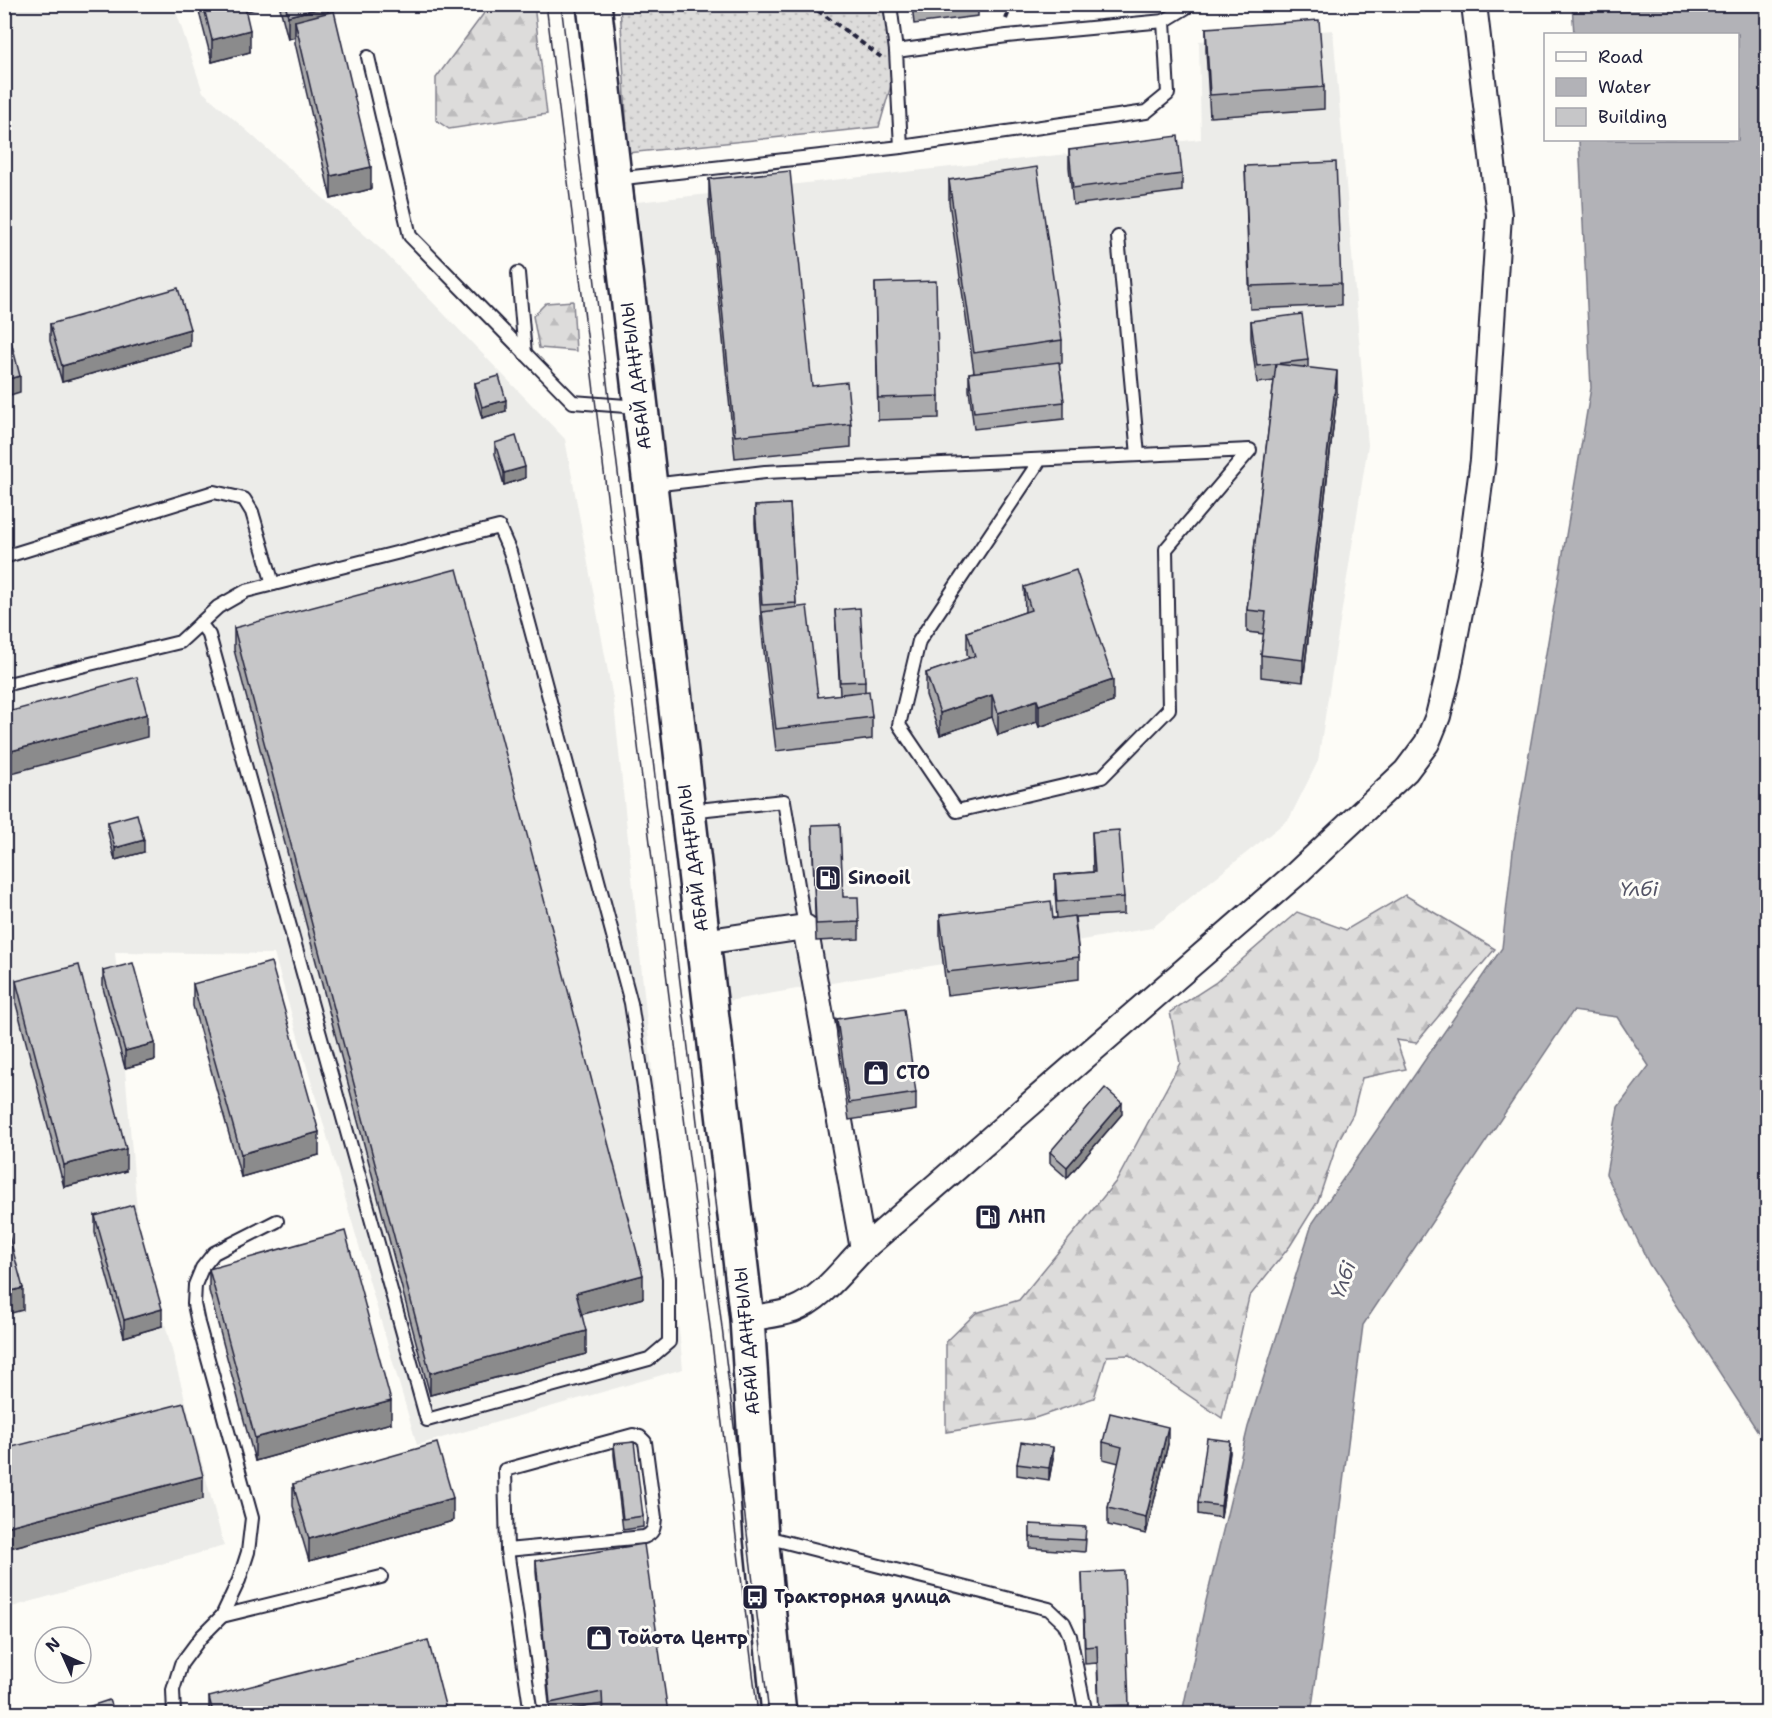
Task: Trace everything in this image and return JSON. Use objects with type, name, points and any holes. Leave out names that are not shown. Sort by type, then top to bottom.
[{"type":"main road","name":"АБАЙ ДАҢҒЫЛЫ","points":[[594,4],[747,1319],[761,1536],[779,1713]]},
{"type":"street","points":[[747,1319],[791,1311],[807,1304],[818,1295],[863,1249],[1297,873],[1406,771],[1427,743],[1438,716],[1448,675],[1470,560],[1483,460],[1499,215],[1474,4]]},
{"type":"street","points":[[703,942],[805,927],[863,1249]]},
{"type":"lane","points":[[890,4],[896,51],[901,147]]},
{"type":"lane","points":[[896,51],[1007,36],[1164,21],[1187,7],[1188,4]]},
{"type":"lane","points":[[613,179],[901,147],[1146,112],[1168,94],[1164,21]]},
{"type":"lane","points":[[368,57],[410,236],[573,402],[640,407]]},
{"type":"lane","points":[[1118,237],[1138,455]]},
{"type":"lane","points":[[518,273],[525,354]]},
{"type":"lane","points":[[649,485],[765,472],[1250,450],[1166,549],[1169,709],[1102,777],[957,811],[899,725],[919,640],[1040,460]]},
{"type":"lane","points":[[4,557],[213,492],[244,499],[252,512],[273,584]]},
{"type":"lane","points":[[4,685],[180,642],[218,606],[246,591],[499,527],[513,563],[631,1003],[669,1278],[669,1342],[649,1359],[427,1420],[213,646],[209,635],[200,624]]},
{"type":"lane","points":[[688,812],[784,801],[805,927]]},
{"type":"lane","points":[[174,1713],[173,1690],[181,1664],[201,1637],[222,1616],[239,1581],[248,1552],[252,1518],[198,1323],[194,1304],[195,1285],[202,1268],[214,1253],[277,1221]]},
{"type":"lane","points":[[507,1550],[650,1535],[654,1528],[655,1518],[645,1442],[633,1435],[505,1470],[507,1550],[531,1713]]},
{"type":"lane","points":[[761,1536],[1049,1609],[1064,1623],[1070,1636],[1086,1713]]},
{"type":"lane","points":[[222,1616],[381,1577]]},
{"type":"path","points":[[809,4],[896,68]]},
{"type":"path","points":[[1005,20],[1012,4]]},
{"type":"shaded area","points":[[5,5],[174,5],[203,92],[384,252],[565,439],[614,704],[683,1369],[417,1445],[274,954],[115,952],[138,1222],[224,1546],[5,1609]]},
{"type":"shaded area","points":[[1333,30],[1368,445],[1318,761],[1289,819],[1152,928],[728,1001],[670,538],[637,202],[1201,139],[1199,41]]},
{"type":"green space","points":[[490,5],[534,5],[547,114],[449,129],[436,120],[436,78]]},
{"type":"green space","points":[[620,5],[890,5],[896,68],[879,127],[628,153]]},
{"type":"green space","points":[[573,301],[576,351],[539,348],[533,316],[546,303]]},
{"type":"green space","points":[[1405,895],[1495,949],[1416,1043],[1396,1040],[1406,1069],[1362,1078],[1353,1114],[1338,1141],[1318,1201],[1290,1246],[1249,1297],[1222,1418],[1129,1355],[1107,1356],[1094,1398],[1035,1418],[946,1432],[946,1342],[976,1313],[1019,1300],[1117,1180],[1180,1063],[1170,1012],[1215,983],[1297,912],[1346,930]]},
{"type":"water","name":"Үлбі","points":[[1572,5],[1767,5],[1767,1451],[1759,1433],[1649,1264],[1606,1174],[1618,1107],[1649,1066],[1617,1017],[1573,1011],[1363,1325],[1311,1713],[1182,1713],[1248,1427],[1312,1224],[1502,948],[1514,842],[1591,388],[1579,141],[1739,141],[1739,33],[1574,33]]},
{"type":"building","points":[[203,4],[244,4],[250,30],[212,40]]},
{"type":"building","points":[[285,4],[328,4],[328,6],[288,16]]},
{"type":"building","points":[[334,11],[371,167],[331,176],[295,21]]},
{"type":"building","points":[[1319,20],[1324,87],[1210,95],[1206,28]]},
{"type":"building","points":[[1178,136],[1182,174],[1073,188],[1069,150]]},
{"type":"building","points":[[1336,162],[1341,283],[1250,286],[1245,166]]},
{"type":"building","points":[[1037,167],[1062,340],[974,353],[949,180]]},
{"type":"building","points":[[790,171],[812,386],[847,382],[851,424],[735,436],[709,179]]},
{"type":"building","points":[[936,281],[939,396],[878,398],[875,283]]},
{"type":"building","points":[[178,288],[190,329],[62,366],[50,324]]},
{"type":"building","points":[[1302,314],[1308,360],[1257,366],[1251,321]]},
{"type":"building","points":[[10,337],[20,376],[4,380],[4,338]]},
{"type":"building","points":[[1059,362],[1064,402],[974,412],[969,373]]},
{"type":"building","points":[[1276,364],[1337,371],[1303,660],[1261,655],[1266,612],[1247,610]]},
{"type":"building","points":[[499,376],[506,400],[482,407],[475,383]]},
{"type":"building","points":[[516,436],[525,467],[504,473],[495,443]]},
{"type":"building","points":[[790,504],[796,603],[762,605],[755,506]]},
{"type":"building","points":[[457,569],[643,1275],[576,1293],[586,1331],[430,1373],[234,628]]},
{"type":"building","points":[[1076,570],[1113,680],[1039,705],[1037,700],[998,713],[992,695],[940,713],[926,673],[975,656],[967,632],[1031,610],[1024,587]]},
{"type":"building","points":[[807,606],[818,697],[869,691],[872,717],[776,729],[762,612]]},
{"type":"building","points":[[860,608],[865,681],[840,682],[835,610]]},
{"type":"building","points":[[137,677],[147,714],[4,753],[4,713]]},
{"type":"building","points":[[137,814],[144,840],[115,848],[108,822]]},
{"type":"building","name":"Sinooil","points":[[840,824],[843,897],[858,897],[859,922],[816,924],[812,825]]},
{"type":"building","points":[[1119,830],[1124,897],[1057,902],[1055,875],[1095,872],[1092,832]]},
{"type":"building","points":[[1051,901],[1053,919],[1074,916],[1079,957],[947,972],[940,915]]},
{"type":"building","points":[[271,962],[319,1132],[241,1154],[193,984]]},
{"type":"building","points":[[133,963],[155,1043],[125,1051],[103,971]]},
{"type":"building","points":[[79,965],[126,1149],[64,1165],[16,981]]},
{"type":"building","name":"СТО","points":[[904,1009],[916,1093],[849,1103],[837,1019]]},
{"type":"building","points":[[1105,1088],[1122,1103],[1067,1167],[1050,1152]]},
{"type":"building","points":[[133,1205],[162,1309],[124,1320],[95,1216]]},
{"type":"building","points":[[4,1217],[23,1288],[4,1293]]},
{"type":"building","points":[[345,1231],[391,1401],[255,1438],[209,1269]]},
{"type":"building","points":[[184,1403],[203,1476],[5,1527],[4,1449]]},
{"type":"building","points":[[1110,1413],[1168,1427],[1146,1517],[1108,1508],[1122,1447],[1103,1442]]},
{"type":"building","points":[[1207,1438],[1230,1441],[1221,1506],[1198,1503]]},
{"type":"building","points":[[634,1442],[643,1516],[623,1519],[614,1444]]},
{"type":"building","points":[[1021,1442],[1053,1447],[1049,1468],[1017,1464]]},
{"type":"building","points":[[437,1443],[453,1498],[309,1539],[293,1484]]},
{"type":"building","points":[[1030,1524],[1086,1527],[1085,1540],[1030,1537]]},
{"type":"building","name":"Тойота Центр","points":[[644,1544],[668,1713],[603,1713],[602,1692],[550,1703],[536,1561]]},
{"type":"building","points":[[1124,1571],[1129,1705],[1099,1706],[1097,1646],[1085,1647],[1082,1573]]},
{"type":"building","points":[[428,1640],[447,1713],[213,1713],[209,1697]]},
{"type":"building","points":[[109,1700],[114,1713],[70,1713]]},
{"type":"building","points":[[1062,1709],[1063,1713],[1045,1713]]},
{"type":"tram line","points":[[546,4],[758,1714]]},
{"type":"tram line","points":[[561,4],[769,1714]]},
{"type":"place","name":"Sinooil","points":[[828,878]]},
{"type":"place","name":"СТО","points":[[876,1073]]},
{"type":"place","name":"ЛНП","points":[[988,1217]]},
{"type":"place","name":"Тракторная улица","points":[[755,1597]]},
{"type":"place","name":"Тойота Центр","points":[[599,1638]]}]
